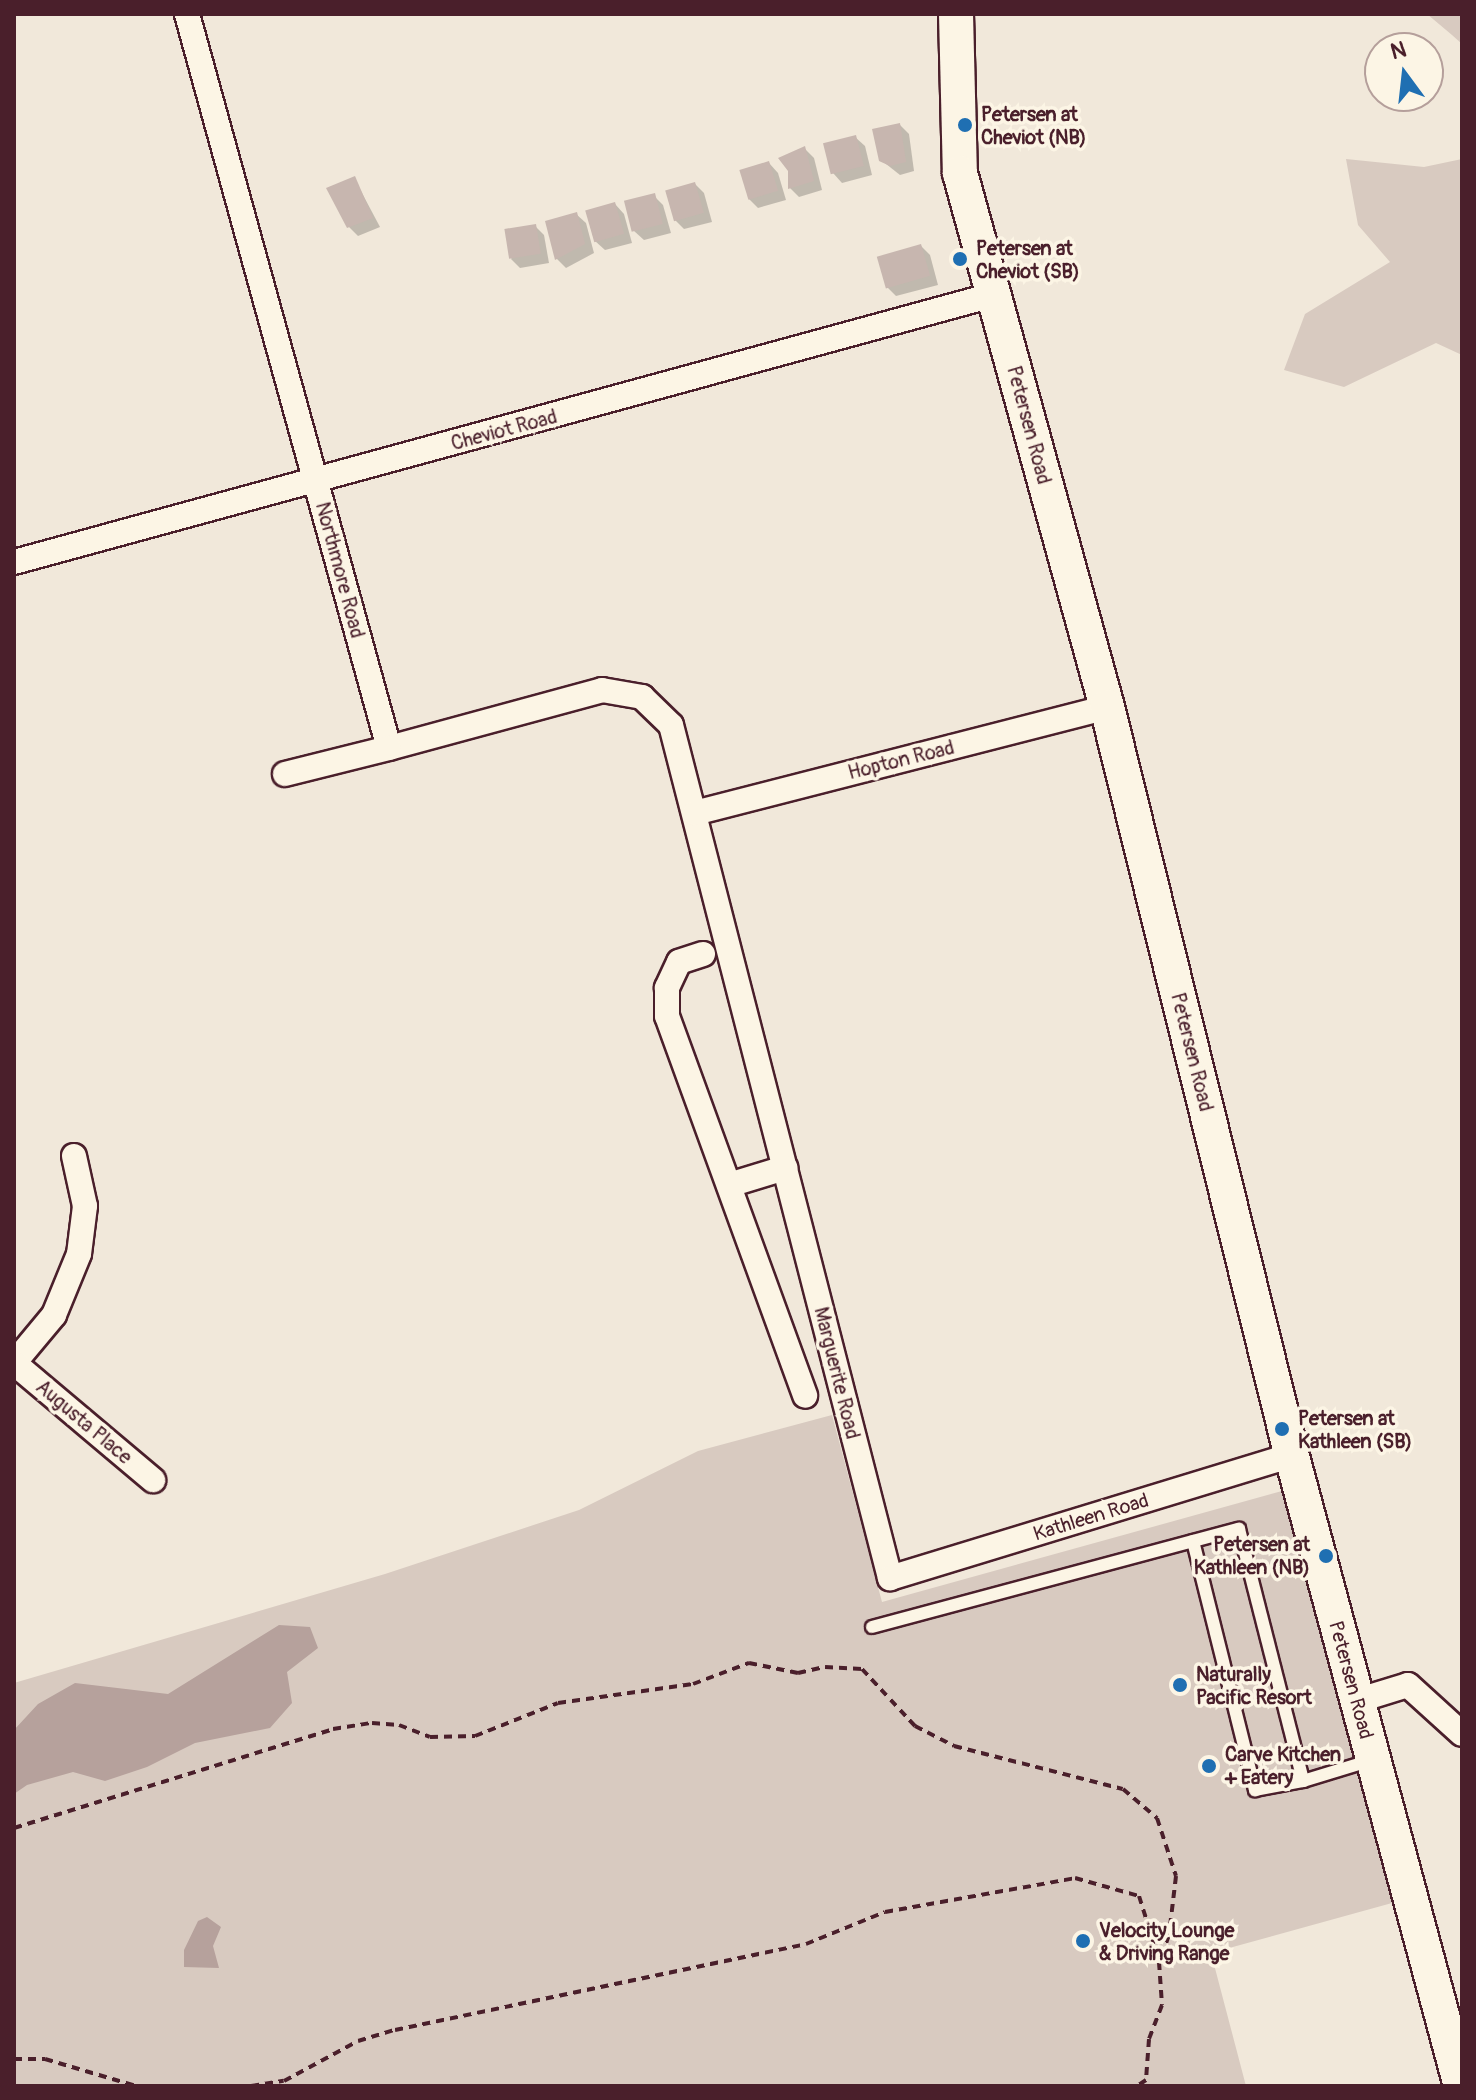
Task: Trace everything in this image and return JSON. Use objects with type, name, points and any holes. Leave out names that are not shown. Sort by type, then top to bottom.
[{"type":"street","name":"Northmore Road","points":[[187,14],[389,748]]},
{"type":"street","name":"Petersen Road","points":[[956,14],[960,173],[1107,707],[1292,1455],[1461,2086]]},
{"type":"street","name":"Cheviot Road","points":[[14,562],[993,295]]},
{"type":"street","points":[[285,774],[602,690],[642,697],[671,725],[695,813]]},
{"type":"street","name":"Hopton Road","points":[[695,813],[1107,707]]},
{"type":"street","name":"Marguerite Road","points":[[695,813],[890,1578]]},
{"type":"street","name":"Marguerite Road","points":[[703,954],[679,962],[667,988],[667,1016],[805,1396]]},
{"type":"street","points":[[14,1363],[54,1315],[79,1254],[85,1206],[74,1156]]},
{"type":"street","points":[[729,1185],[785,1168]]},
{"type":"street","name":"Augusta Place","points":[[14,1363],[153,1480]]},
{"type":"street","name":"Kathleen Road","points":[[890,1578],[1292,1455]]},
{"type":"street","points":[[1356,1701],[1408,1685],[1462,1734]]},
{"type":"lane","points":[[872,1627],[1239,1529],[1303,1781]]},
{"type":"lane","points":[[1193,1541],[1255,1790],[1303,1781],[1372,1760]]},
{"type":"path","points":[[14,1828],[333,1729],[372,1723],[399,1725],[430,1737],[475,1736],[558,1703],[693,1684],[749,1663],[798,1673],[825,1667],[862,1669],[900,1712],[928,1733],[954,1746],[1123,1789],[1157,1818],[1176,1876],[1169,1935],[1159,1962]]},
{"type":"path","points":[[251,2086],[284,2081],[358,2041],[395,2030],[806,1944],[885,1912],[1075,1878],[1139,1896],[1159,1962],[1162,2005],[1149,2039],[1146,2080],[1137,2086]]},
{"type":"path","points":[[14,2059],[45,2059],[136,2086]]},
{"type":"shaded area","points":[[1427,14],[1462,14],[1462,44],[1452,35]]},
{"type":"shaded area","points":[[1346,159],[1424,167],[1462,159],[1462,355],[1436,343],[1344,387],[1284,370],[1305,314],[1390,262],[1358,225]]},
{"type":"shaded area","points":[[832,1415],[882,1602],[1282,1491],[1392,1903],[1211,1953],[1246,2086],[14,2086],[14,1683],[385,1574],[579,1510],[698,1451]]},
{"type":"shaded area","points":[[279,1625],[310,1627],[318,1648],[287,1672],[292,1703],[270,1728],[195,1743],[147,1767],[105,1781],[73,1772],[27,1785],[14,1794],[14,1730],[38,1704],[75,1683],[168,1694]]},
{"type":"shaded area","points":[[207,1917],[221,1927],[213,1946],[219,1968],[184,1967],[184,1950],[198,1921]]},
{"type":"building","points":[[900,123],[906,162],[890,166],[879,161],[872,129]]},
{"type":"building","points":[[856,135],[864,166],[831,174],[823,143]]},
{"type":"building","points":[[805,146],[814,181],[788,189],[788,171],[778,158]]},
{"type":"building","points":[[769,161],[778,191],[748,200],[739,170]]},
{"type":"building","points":[[355,176],[373,218],[347,228],[326,188]]},
{"type":"building","points":[[695,182],[704,213],[674,221],[665,191]]},
{"type":"building","points":[[655,193],[663,224],[632,232],[624,201]]},
{"type":"building","points":[[615,202],[624,234],[594,242],[585,211]]},
{"type":"building","points":[[577,212],[585,244],[555,260],[545,221]]},
{"type":"building","points":[[536,224],[541,254],[509,259],[504,229]]},
{"type":"building","points":[[921,244],[930,276],[886,288],[877,257]]},
{"type":"place","name":"Petersen at Cheviot (NB)","points":[[965,125]]},
{"type":"place","name":"Petersen at Cheviot (SB)","points":[[960,259]]},
{"type":"place","name":"Petersen at Kathleen (SB)","points":[[1282,1429]]},
{"type":"place","name":"Petersen at Kathleen (NB)","points":[[1326,1556]]},
{"type":"place","name":"Naturally Pacific Resort","points":[[1180,1685]]},
{"type":"place","name":"Carve Kitchen + Eatery","points":[[1209,1766]]},
{"type":"place","name":"Velocity Lounge & Driving Range","points":[[1083,1941]]}]
